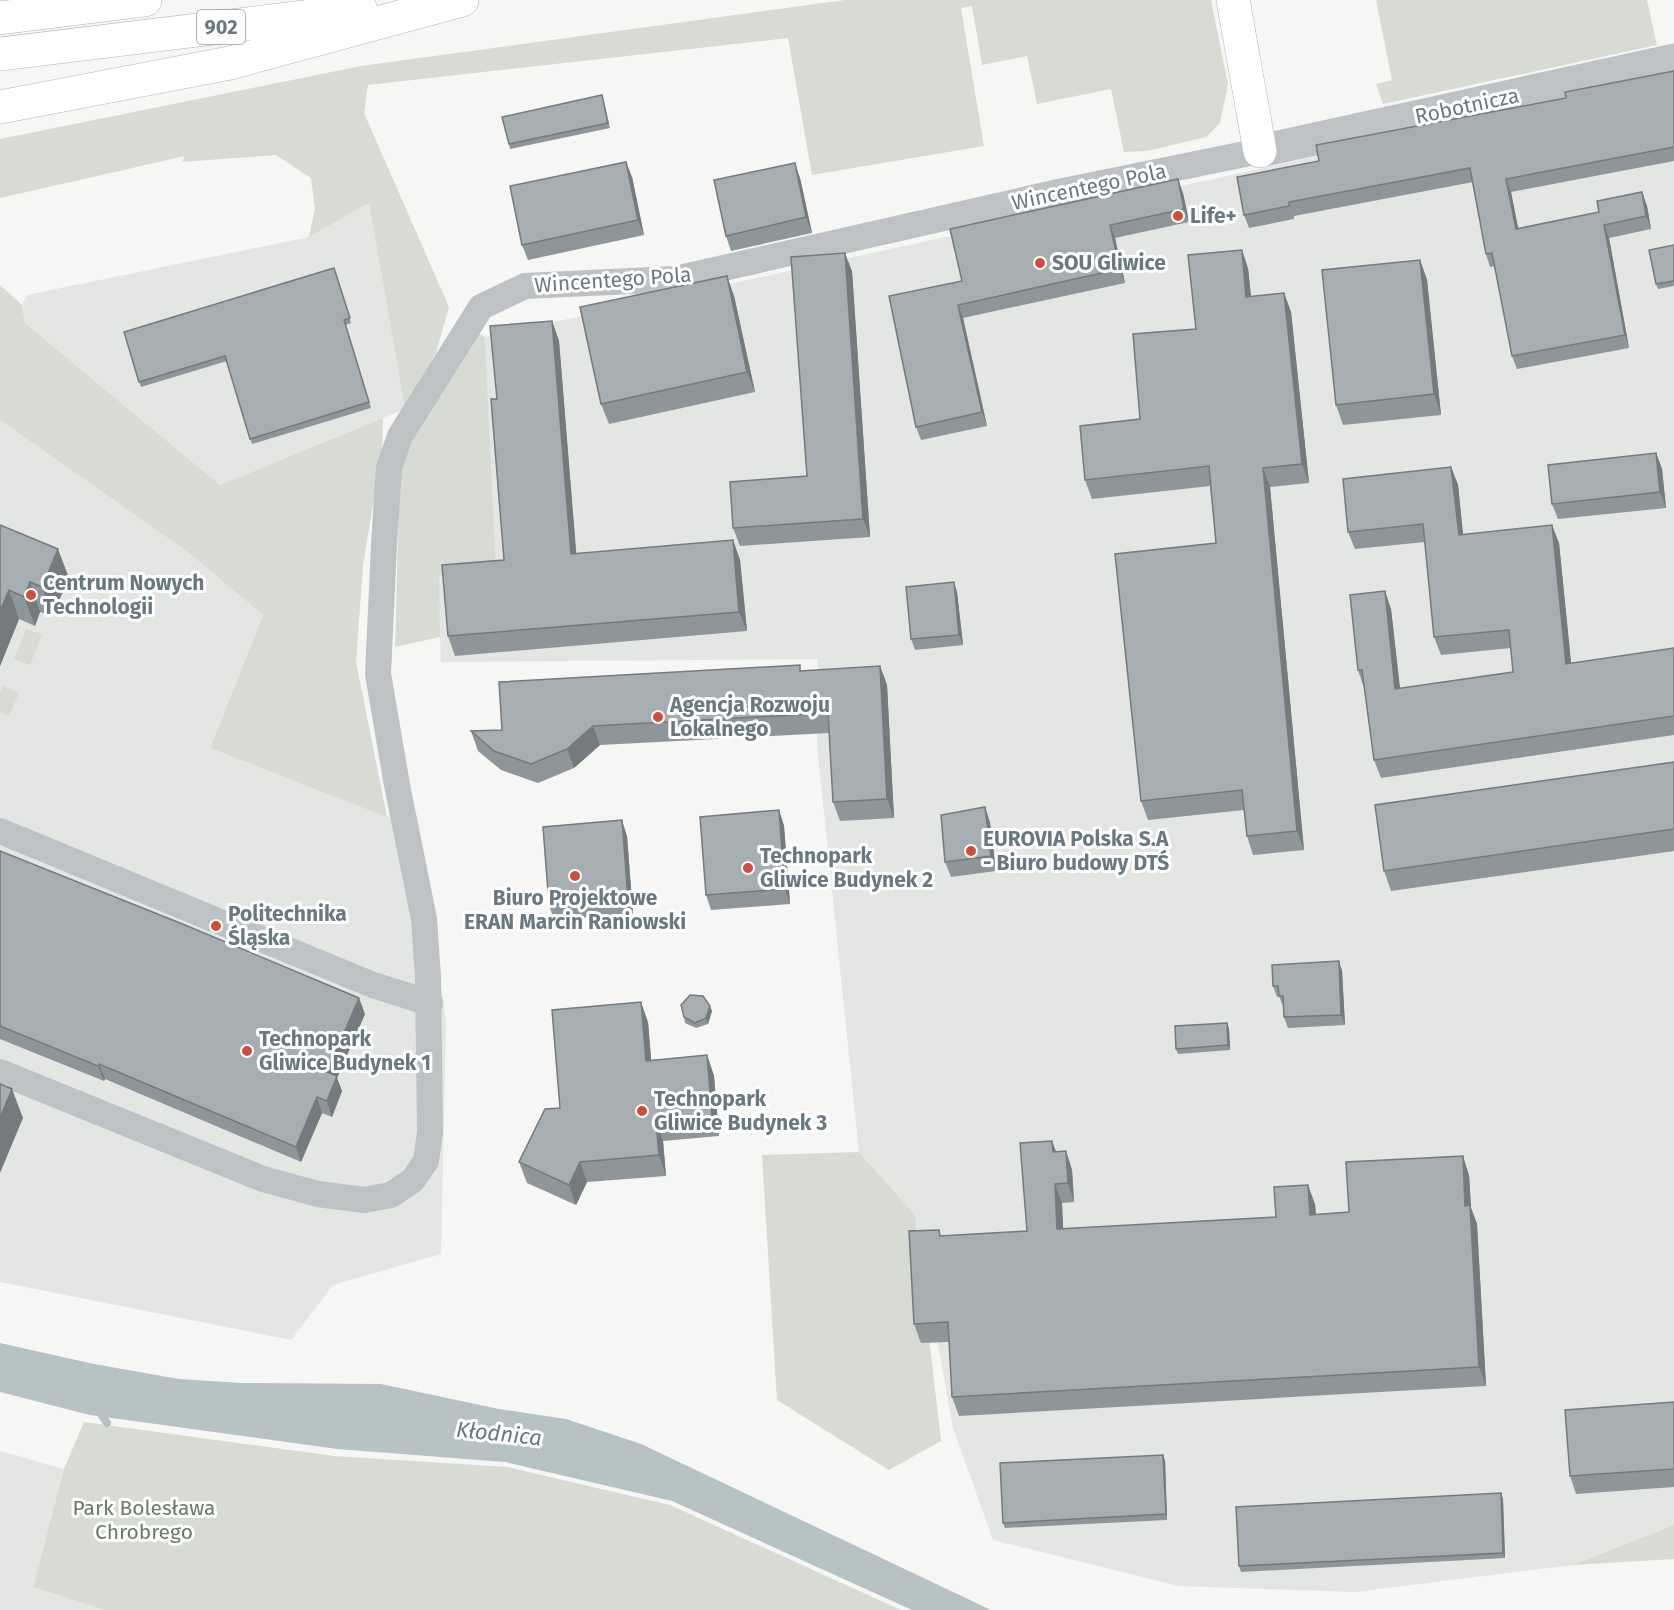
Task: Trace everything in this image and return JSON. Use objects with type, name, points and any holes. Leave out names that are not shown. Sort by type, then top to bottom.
[{"type":"main road","points":[[0,18],[145,0]]},
{"type":"main road","name":"902","points":[[0,54],[443,0]]},
{"type":"main road","points":[[0,107],[230,63],[462,0]]},
{"type":"main road","points":[[1233,0],[1260,151]]},
{"type":"street","name":"Robotnicza","points":[[1260,151],[1674,60]]},
{"type":"street","name":"Wincentego Pola","points":[[0,1072],[263,1179],[318,1194],[364,1200],[391,1195],[413,1180],[426,1161],[430,1132],[430,1003],[424,920],[378,674],[389,468],[400,436],[482,307],[525,286],[675,279],[1063,191],[1260,151]]},
{"type":"street","points":[[0,831],[373,985],[430,1003]]},
{"type":"shaded area","points":[[1674,77],[1674,1525],[1573,1565],[1355,1592],[1178,1586],[993,1540],[953,1428],[915,1215],[859,1152],[817,745],[818,659],[441,662],[438,574],[496,567],[485,337]]},
{"type":"shaded area","points":[[369,203],[405,409],[220,485],[25,323],[22,305],[27,295],[309,237]]},
{"type":"shaded area","name":"Politechnika Śląska","points":[[0,420],[189,553],[263,615],[210,748],[419,829],[446,1022],[441,1254],[333,1285],[291,1340],[0,1282]]},
{"type":"shaded area","points":[[0,1451],[64,1469],[33,1587],[105,1610],[0,1610]]},
{"type":"green space","points":[[845,0],[1211,0],[1228,84],[1220,123],[1206,137],[1147,151],[1124,152],[1111,89],[1037,104],[1027,56],[982,65],[972,6],[961,8],[984,146],[812,175],[788,38],[368,85],[364,113],[449,307],[436,353],[405,409],[369,203],[309,237],[315,209],[311,178],[276,155],[182,162],[185,156],[0,198],[0,139],[361,66]]},
{"type":"green space","points":[[1376,0],[1647,0],[1657,45],[1383,104],[1376,84],[1392,80]]},
{"type":"green space","points":[[0,285],[22,305],[25,323],[220,485],[383,418],[382,452],[363,565],[356,662],[387,817],[210,748],[263,615],[189,553],[0,420]]},
{"type":"green space","points":[[477,332],[485,337],[496,568],[439,574],[440,637],[395,647],[400,467],[426,409]]},
{"type":"green space","points":[[26,629],[42,634],[30,665],[14,659]]},
{"type":"green space","points":[[3,686],[19,693],[9,716],[0,712],[0,694]]},
{"type":"green space","points":[[859,1152],[915,1215],[941,1441],[889,1470],[777,1400],[762,1155]]},
{"type":"green space","name":"Park Bolesława Chrobrego","points":[[84,1422],[334,1456],[507,1467],[670,1505],[901,1610],[105,1610],[33,1587],[64,1469]]},
{"type":"green space","points":[[1674,1525],[1674,1559],[1573,1565]]},
{"type":"water","name":"Kłodnica","points":[[0,1343],[94,1364],[179,1379],[242,1383],[381,1384],[499,1409],[566,1419],[641,1444],[991,1610],[912,1610],[672,1501],[505,1462],[337,1449],[90,1415],[0,1392]]},
{"type":"building","points":[[1674,71],[1674,147],[1506,179],[1516,229],[1599,212],[1597,201],[1642,192],[1646,216],[1604,225],[1625,335],[1512,356],[1492,253],[1486,254],[1470,168],[1289,202],[1289,206],[1244,215],[1237,177],[1319,161],[1316,145],[1566,98],[1565,92]]},
{"type":"building","points":[[602,95],[608,123],[509,144],[502,117]]},
{"type":"building","points":[[626,162],[638,220],[522,245],[510,186]]},
{"type":"building","points":[[795,163],[806,217],[726,236],[714,180]]},
{"type":"building","points":[[1178,179],[1184,209],[1110,225],[1120,269],[958,305],[982,412],[916,427],[889,296],[962,281],[950,229]]},
{"type":"building","points":[[1674,245],[1674,281],[1656,284],[1649,250]]},
{"type":"building","points":[[1242,250],[1246,297],[1284,293],[1302,464],[1263,468],[1297,831],[1247,836],[1242,790],[1141,801],[1115,554],[1216,543],[1209,466],[1085,480],[1080,426],[1140,419],[1133,334],[1196,329],[1188,255]]},
{"type":"building","points":[[845,253],[863,519],[733,528],[730,482],[807,476],[791,257]]},
{"type":"building","points":[[1420,260],[1434,394],[1336,405],[1322,270]]},
{"type":"building","points":[[334,268],[350,318],[344,320],[369,402],[250,439],[225,356],[139,382],[124,332]]},
{"type":"building","points":[[727,276],[747,372],[601,404],[580,307]]},
{"type":"building","points":[[552,321],[571,554],[733,540],[739,612],[448,636],[442,565],[504,560],[491,399],[497,399],[490,326]]},
{"type":"building","points":[[1656,453],[1660,492],[1552,504],[1548,465]]},
{"type":"building","points":[[1451,467],[1459,535],[1552,525],[1566,664],[1674,648],[1674,716],[1374,760],[1362,670],[1358,670],[1350,595],[1385,591],[1395,689],[1513,672],[1509,630],[1434,637],[1423,524],[1348,532],[1343,479]]},
{"type":"building","points":[[0,525],[58,549],[42,587],[30,582],[24,597],[9,590],[0,611]]},
{"type":"building","points":[[954,582],[959,635],[911,639],[906,587]]},
{"type":"building","points":[[800,665],[800,671],[880,666],[887,799],[833,802],[828,713],[593,726],[567,749],[531,764],[494,751],[471,731],[502,730],[499,682]]},
{"type":"building","points":[[1674,762],[1674,829],[1384,871],[1375,805]]},
{"type":"building","name":"EUROVIA Polska S.A - Biuro budowy DTŚ","points":[[985,807],[991,856],[945,862],[941,815]]},
{"type":"building","name":"Technopark Gliwice Budynek 2","points":[[779,810],[785,889],[706,895],[700,817]]},
{"type":"building","points":[[622,820],[628,899],[549,905],[543,827]]},
{"type":"building","points":[[0,851],[359,998],[327,1072],[337,1076],[327,1101],[317,1097],[296,1147],[99,1064],[98,1066],[0,1026]]},
{"type":"building","points":[[1339,961],[1341,1015],[1284,1017],[1283,996],[1279,996],[1278,986],[1273,986],[1272,965]]},
{"type":"building","points":[[690,995],[703,996],[710,1006],[706,1018],[695,1023],[684,1017],[681,1005]]},
{"type":"building","name":"Technopark Gliwice Budynek 3","points":[[641,1002],[646,1061],[707,1055],[712,1116],[656,1121],[659,1155],[580,1162],[569,1185],[519,1162],[545,1109],[560,1108],[552,1010]]},
{"type":"building","points":[[1227,1023],[1228,1045],[1176,1049],[1175,1026]]},
{"type":"building","points":[[0,1084],[12,1089],[0,1118]]},
{"type":"building","points":[[1052,1141],[1053,1152],[1066,1151],[1068,1183],[1055,1184],[1057,1229],[1276,1217],[1274,1187],[1308,1185],[1310,1215],[1349,1212],[1346,1162],[1463,1156],[1465,1206],[1470,1205],[1479,1367],[952,1397],[948,1322],[914,1324],[909,1231],[939,1230],[940,1236],[1027,1231],[1020,1143]]},
{"type":"building","points":[[1674,1402],[1674,1469],[1570,1476],[1565,1410]]},
{"type":"building","points":[[1163,1455],[1166,1514],[1003,1523],[1000,1463]]},
{"type":"building","points":[[1501,1493],[1503,1553],[1239,1566],[1236,1507]]},
{"type":"waterway","points":[[98,1409],[107,1423]]},
{"type":"place","name":"Life+","points":[[1178,216]]},
{"type":"place","name":"SOU Gliwice","points":[[1040,263]]},
{"type":"place","name":"Centrum Nowych Technologii","points":[[31,595]]},
{"type":"place","name":"Agencja Rozwoju Lokalnego","points":[[658,717]]},
{"type":"place","name":"EUROVIA Polska S.A - Biuro budowy DTŚ","points":[[971,851]]},
{"type":"place","name":"Technopark Gliwice Budynek 2","points":[[748,868]]},
{"type":"place","name":"Biuro Projektowe ERAN Marcin Raniowski","points":[[575,876]]},
{"type":"place","name":"Politechnika Śląska","points":[[216,926]]},
{"type":"place","name":"Technopark Gliwice Budynek 1","points":[[247,1051]]},
{"type":"place","name":"Technopark Gliwice Budynek 3","points":[[642,1111]]}]
